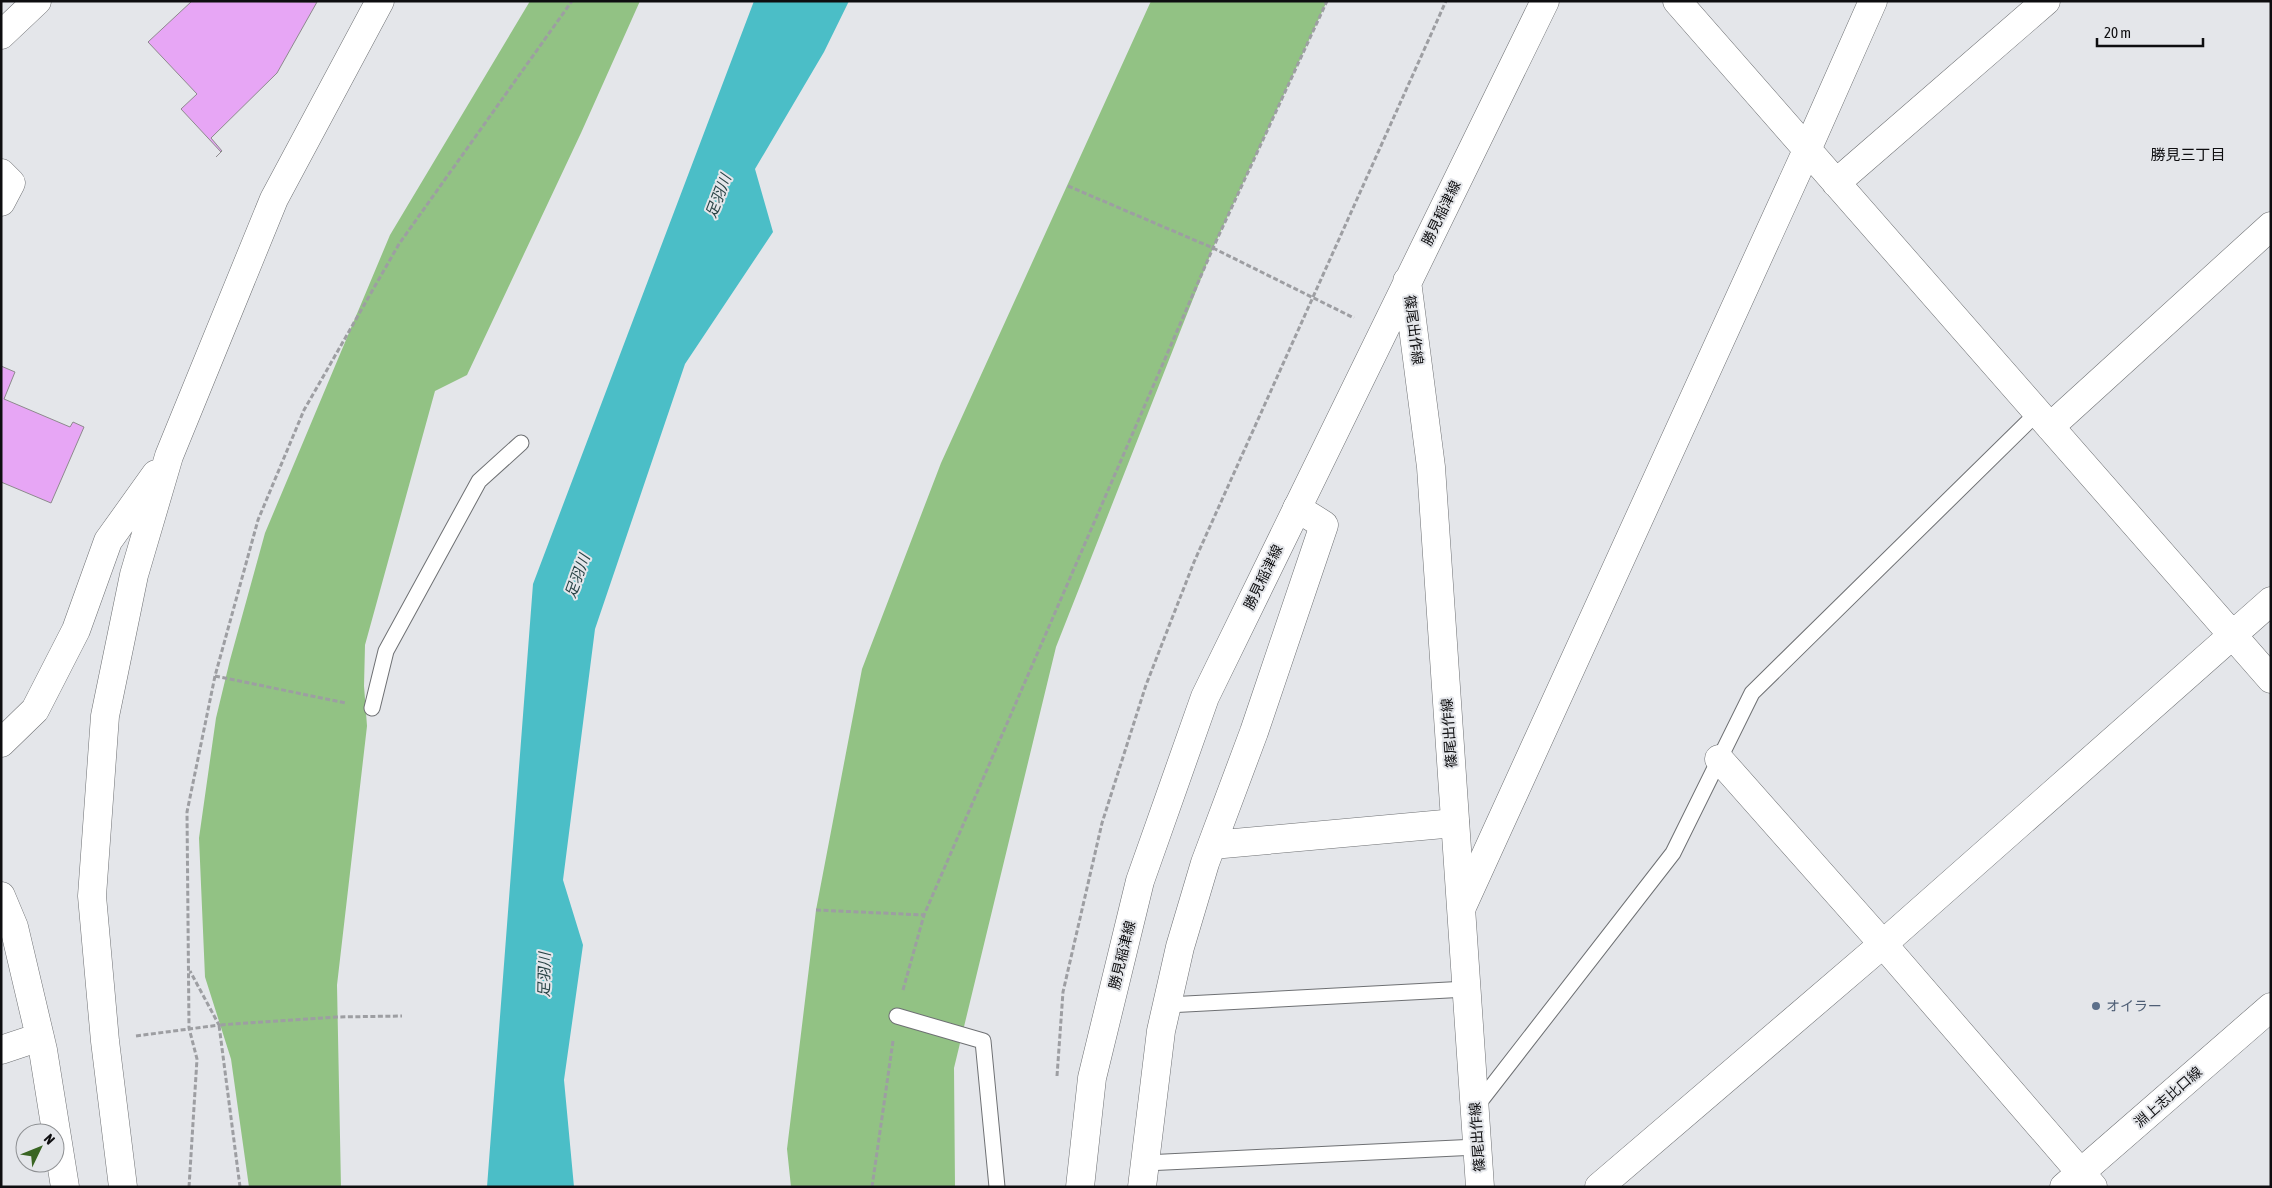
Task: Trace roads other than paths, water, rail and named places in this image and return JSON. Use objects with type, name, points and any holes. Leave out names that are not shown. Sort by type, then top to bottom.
[{"type":"street","points":[[123,1187],[105,1041],[92,896],[105,716],[134,574],[169,456],[274,200],[380,1]]},
{"type":"street","name":"勝見稲津線","points":[[1080,1187],[1092,1078],[1140,881],[1205,697],[1545,1]]},
{"type":"street","points":[[1677,1],[2271,679]]},
{"type":"street","points":[[1462,907],[1873,1]]},
{"type":"street","points":[[1836,182],[2046,1]]},
{"type":"street","points":[[1,35],[22,6]]},
{"type":"street","points":[[1,173],[11,183],[1,202]]},
{"type":"street","points":[[2044,420],[2271,226]]},
{"type":"street","name":"篠尾出作線","points":[[1407,281],[1431,467],[1480,1187]]},
{"type":"street","points":[[1,743],[35,710],[76,630],[108,541],[169,456]]},
{"type":"street","points":[[1143,1175],[1161,1031],[1180,948],[1212,845],[1254,732],[1324,526],[1297,508]]},
{"type":"street","points":[[1599,1187],[1883,944],[2271,601]]},
{"type":"street","points":[[1719,759],[1883,944],[2079,1182]]},
{"type":"street","points":[[1212,845],[1455,824]]},
{"type":"street","points":[[1,896],[14,927],[40,1037],[65,1187]]},
{"type":"street","name":"淵上志比口線","points":[[2079,1182],[2271,1007]]},
{"type":"street","points":[[1,1050],[40,1037]]},
{"type":"lane","points":[[1475,1108],[1673,853],[1752,693],[2044,420]]},
{"type":"lane","points":[[372,708],[386,651],[479,481],[521,443]]},
{"type":"lane","points":[[1167,1005],[1467,989]]},
{"type":"lane","points":[[897,1016],[983,1041],[997,1187]]},
{"type":"lane","points":[[1143,1175],[1477,1147]]},
{"type":"water","name":"足羽川","points":[[754,1],[849,1],[824,52],[755,169],[773,232],[685,364],[595,629],[563,880],[583,945],[564,1080],[574,1187],[487,1187],[533,584]]},
{"type":"place","name":"オイラー","points":[[2096,1006]]},
{"type":"district","name":"勝見三丁目","points":[[2188,154]]}]
